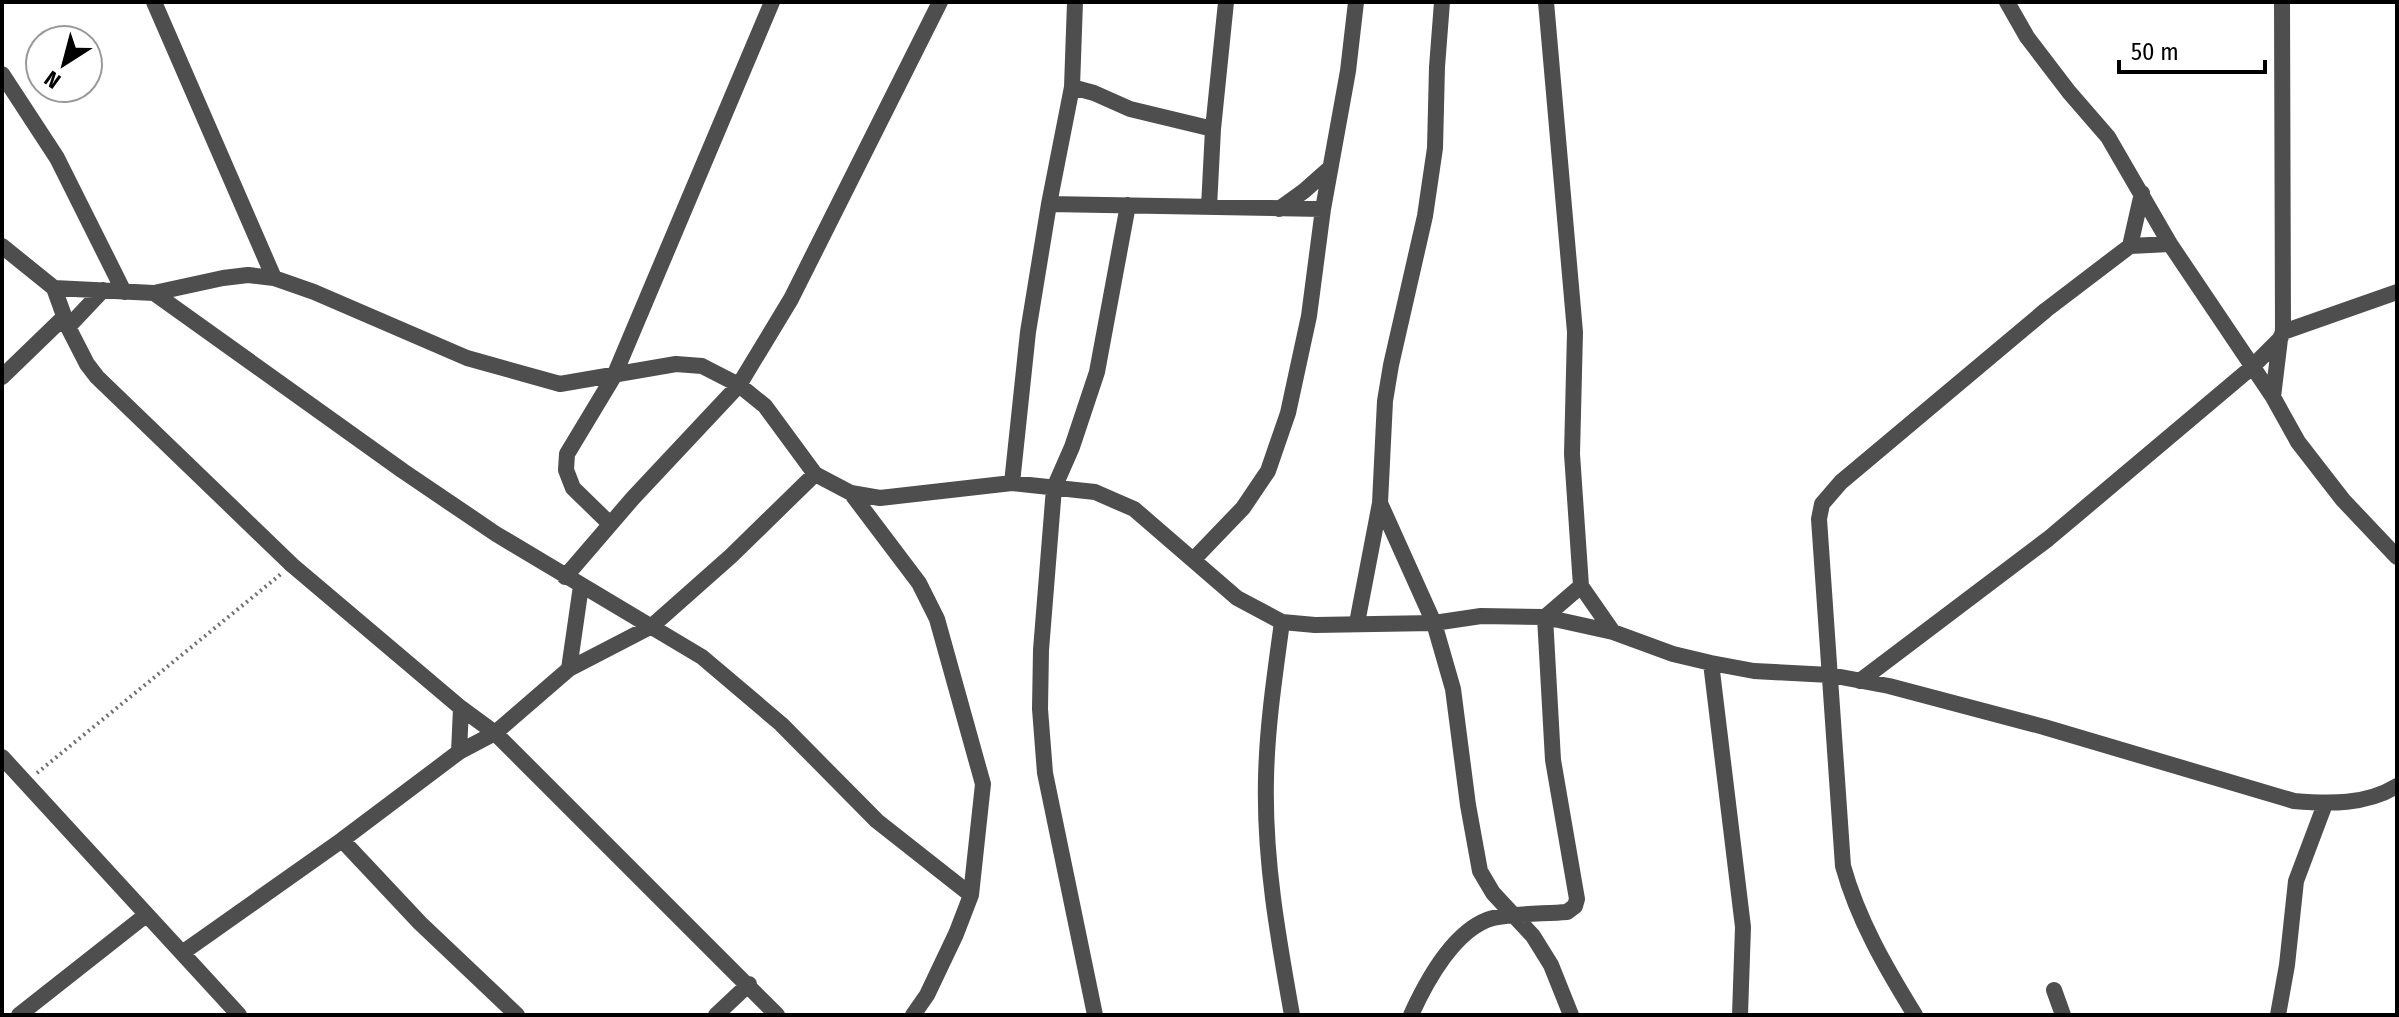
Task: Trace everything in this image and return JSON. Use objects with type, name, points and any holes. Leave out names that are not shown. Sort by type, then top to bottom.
[{"type":"street","points":[[154,2],[274,278]]},
{"type":"street","points":[[610,524],[573,488],[566,470],[567,454],[614,376],[772,2]]},
{"type":"street","points":[[565,577],[739,385],[791,299],[940,2]]},
{"type":"street","points":[[1012,483],[1028,332],[1072,87],[1075,2]]},
{"type":"street","points":[[1209,207],[1213,129],[1226,2]]},
{"type":"street","points":[[1193,560],[1243,508],[1268,471],[1288,413],[1309,316],[1356,2]]},
{"type":"street","points":[[1357,623],[1380,503],[1385,401],[1425,216],[1435,148],[1442,2]]},
{"type":"street","points":[[1546,2],[1575,332],[1572,454],[1581,586],[1613,632]]},
{"type":"street","points":[[2007,2],[2027,37],[2108,137],[2170,244],[2273,397],[2298,442],[2334,489],[2397,557]]},
{"type":"street","points":[[2273,397],[2282,335],[2282,2]]},
{"type":"street","points":[[2,74],[57,158],[124,292]]},
{"type":"street","points":[[1072,87],[1130,109],[1213,129]]},
{"type":"street","points":[[1279,209],[1330,168]]},
{"type":"street","points":[[2130,246],[2142,193]]},
{"type":"street","points":[[1049,204],[1323,209]]},
{"type":"street","points":[[1095,1015],[1045,773],[1040,709],[1041,650],[1054,488],[1072,447],[1097,372],[1128,205]]},
{"type":"street","points":[[1915,1015],[1880,959],[1843,866],[1819,519],[1822,504],[1829,494],[2046,310],[2130,246],[2170,244]]},
{"type":"street","points":[[2,246],[54,288],[66,322],[97,377],[292,565],[461,708],[495,733],[777,1015]]},
{"type":"street","points":[[54,288],[154,293],[223,278],[248,275],[274,278],[467,358],[560,384],[676,364],[702,366],[739,385],[765,406],[815,474],[851,493],[880,498],[1012,483],[1095,492],[1134,509],[1237,598],[1282,622],[1315,625],[1434,623],[1481,616],[1545,617],[1613,632],[1673,654],[1711,663],[1754,671],[1830,675],[1860,681],[2044,727],[2294,801],[2325,804],[2378,797],[2397,786]]},
{"type":"street","points":[[2,377],[103,290]]},
{"type":"street","points":[[1860,681],[2048,539],[2251,368],[2282,335],[2397,292]]},
{"type":"street","points":[[154,293],[403,471],[565,577],[702,657],[781,724],[877,821],[971,895]]},
{"type":"street","points":[[182,953],[342,840],[459,752],[495,733],[569,669],[652,626],[731,556],[815,474]]},
{"type":"street","points":[[851,493],[919,583],[937,619],[983,784],[971,895],[927,995],[913,1015]]},
{"type":"street","points":[[1380,503],[1434,623],[1453,689],[1480,871],[1493,893],[1533,936],[1551,965],[1571,1015]]},
{"type":"street","points":[[569,669],[581,586]]},
{"type":"street","points":[[1545,617],[1581,586]]},
{"type":"street","points":[[1411,1015],[1425,984],[1470,929],[1492,919],[1567,912],[1575,906],[1577,899],[1553,760],[1545,617]]},
{"type":"street","points":[[1282,622],[1269,717],[1267,840],[1275,923],[1292,1015]]},
{"type":"street","points":[[1711,663],[1743,927],[1740,1015]]},
{"type":"street","points":[[459,752],[461,708]]},
{"type":"street","points":[[2,757],[239,1015]]},
{"type":"street","points":[[2278,1015],[2296,881],[2325,804]]},
{"type":"street","points":[[342,840],[420,923],[517,1015]]},
{"type":"street","points":[[19,1015],[146,915]]},
{"type":"street","points":[[716,1015],[749,984]]},
{"type":"street","points":[[2054,990],[2063,1015]]},
{"type":"path","points":[[25,783],[292,565]]}]
